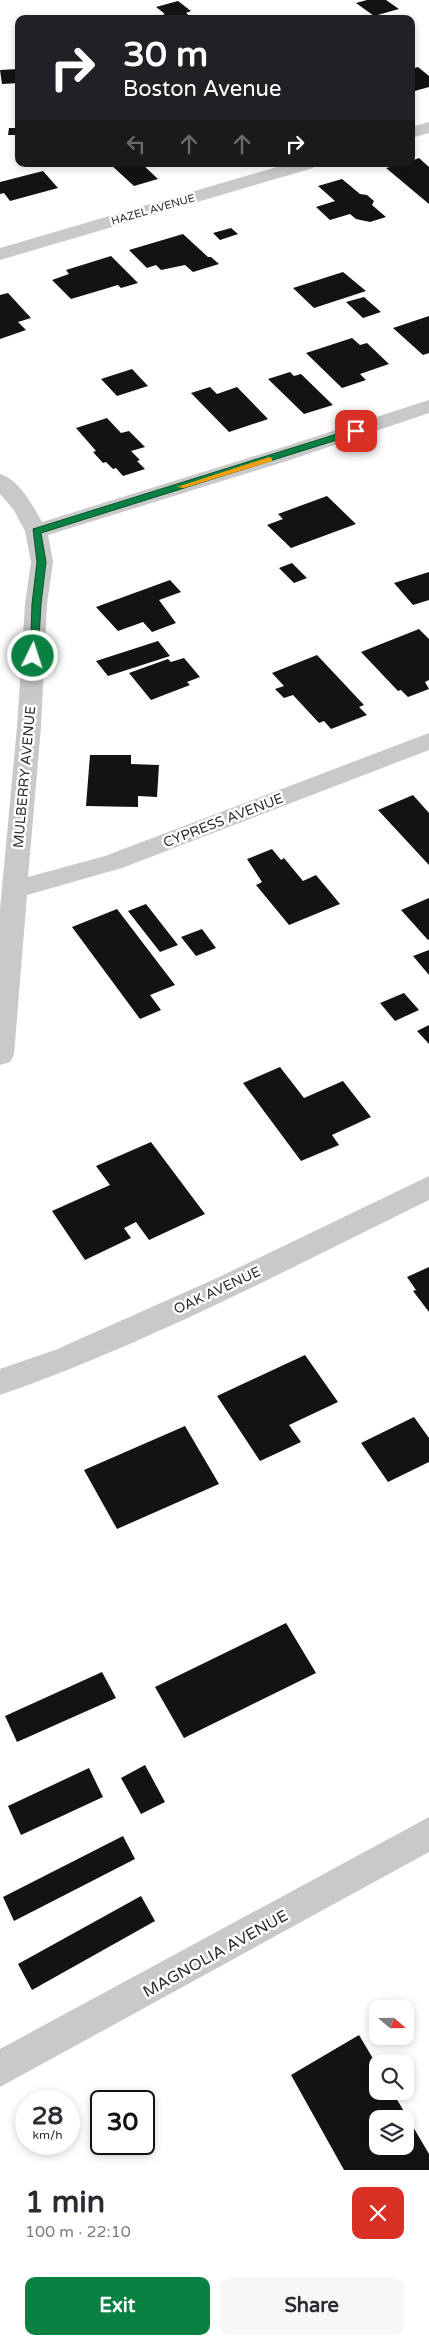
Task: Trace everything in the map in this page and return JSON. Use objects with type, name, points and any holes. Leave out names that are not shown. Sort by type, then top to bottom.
[{"type":"street","points":[[415,132],[429,127]]},
{"type":"street","name":"HAZEL AVENUE","points":[[0,254],[296,167]]},
{"type":"street","points":[[36,531],[282,455],[429,406]]},
{"type":"street","name":"MULBERRY AVENUE","points":[[0,481],[22,506],[36,531],[42,562],[36,604],[29,727],[0,1055]]},
{"type":"street","name":"CYPRESS AVENUE","points":[[14,890],[113,862],[429,741]]},
{"type":"street","name":"OAK AVENUE","points":[[0,1382],[66,1359],[192,1302],[429,1188]]},
{"type":"street","name":"MAGNOLIA AVENUE","points":[[0,2069],[429,1834]]},
{"type":"building","points":[[367,0],[386,0],[399,9],[373,15],[356,3]]},
{"type":"building","points":[[178,1],[191,11],[186,13],[188,15],[162,15],[165,14],[156,7]]},
{"type":"building","points":[[418,67],[429,76],[429,87],[415,91],[415,68]]},
{"type":"building","points":[[15,69],[15,83],[2,84],[0,70]]},
{"type":"building","points":[[9,128],[15,128],[15,135],[8,135]]},
{"type":"building","points":[[419,158],[429,167],[429,204],[386,168],[415,167],[415,160]]},
{"type":"building","points":[[113,167],[145,167],[158,179],[134,186]]},
{"type":"building","points":[[43,171],[58,188],[10,201],[4,193],[0,194],[0,182]]},
{"type":"building","points":[[342,179],[360,194],[367,195],[374,201],[372,205],[386,217],[370,222],[356,219],[350,214],[330,220],[316,207],[335,201],[318,186]]},
{"type":"building","points":[[231,228],[238,234],[220,240],[213,233]]},
{"type":"building","points":[[183,234],[208,257],[211,257],[219,264],[193,272],[185,265],[161,270],[156,265],[147,268],[129,250]]},
{"type":"building","points":[[111,256],[138,283],[121,288],[118,285],[71,299],[52,280],[69,274],[66,270]]},
{"type":"building","points":[[343,272],[366,291],[314,308],[293,288]]},
{"type":"building","points":[[8,293],[31,318],[18,322],[26,330],[0,339],[0,295]]},
{"type":"building","points":[[364,297],[381,312],[363,318],[346,302]]},
{"type":"building","points":[[429,316],[429,353],[423,355],[393,328]]},
{"type":"building","points":[[352,338],[360,345],[367,343],[389,364],[360,374],[366,380],[342,388],[306,353]]},
{"type":"building","points":[[132,369],[148,386],[117,396],[101,379]]},
{"type":"building","points":[[290,372],[294,376],[301,374],[333,405],[304,414],[268,379]]},
{"type":"building","points":[[210,387],[217,394],[237,387],[268,419],[229,432],[191,393]]},
{"type":"building","points":[[107,418],[121,433],[129,431],[145,447],[131,451],[140,460],[137,461],[145,469],[123,476],[116,468],[113,469],[106,462],[103,463],[93,452],[96,451],[76,428]]},
{"type":"building","points":[[327,496],[356,524],[291,548],[267,525],[283,519],[278,514]]},
{"type":"building","points":[[292,563],[307,578],[294,583],[279,568]]},
{"type":"building","points":[[429,572],[429,600],[413,605],[394,583]]},
{"type":"building","points":[[170,580],[181,592],[159,600],[176,623],[152,632],[143,622],[118,631],[96,607]]},
{"type":"building","points":[[419,629],[429,639],[429,680],[425,682],[429,689],[408,697],[401,690],[398,691],[361,652]]},
{"type":"building","points":[[158,641],[170,656],[108,676],[96,661]]},
{"type":"building","points":[[317,655],[364,705],[359,707],[367,715],[331,729],[324,721],[319,723],[293,695],[284,698],[275,689],[284,686],[272,673]]},
{"type":"building","points":[[184,658],[200,677],[187,682],[190,685],[151,700],[129,673],[168,659],[171,662]]},
{"type":"building","points":[[90,755],[131,755],[131,764],[159,765],[157,797],[138,796],[138,807],[86,806]]},
{"type":"building","points":[[413,795],[429,813],[429,865],[378,810]]},
{"type":"building","points":[[272,849],[281,860],[284,858],[303,881],[316,875],[340,904],[289,925],[256,885],[262,882],[247,859]]},
{"type":"building","points":[[429,898],[429,939],[428,940],[401,910]]},
{"type":"building","points":[[146,904],[178,945],[160,952],[128,911]]},
{"type":"building","points":[[117,909],[175,985],[150,995],[161,1010],[140,1019],[72,927]]},
{"type":"building","points":[[202,929],[216,948],[196,956],[181,937]]},
{"type":"building","points":[[429,950],[429,975],[413,956]]},
{"type":"building","points":[[404,993],[419,1010],[395,1021],[380,1003]]},
{"type":"building","points":[[429,1025],[429,1044],[417,1031]]},
{"type":"building","points":[[280,1067],[304,1098],[343,1081],[371,1117],[332,1135],[339,1145],[301,1161],[243,1083]]},
{"type":"building","points":[[151,1142],[205,1214],[149,1240],[136,1222],[124,1228],[131,1238],[85,1260],[52,1211],[110,1185],[96,1166]]},
{"type":"building","points":[[429,1267],[429,1312],[413,1291],[416,1290],[407,1277]]},
{"type":"building","points":[[305,1355],[338,1402],[289,1425],[301,1442],[260,1461],[217,1396]]},
{"type":"building","points":[[414,1417],[429,1438],[429,1462],[388,1482],[361,1443]]},
{"type":"building","points":[[185,1426],[219,1484],[117,1529],[84,1470]]},
{"type":"building","points":[[286,1623],[316,1673],[184,1738],[155,1687]]},
{"type":"building","points":[[102,1672],[116,1698],[17,1742],[5,1716]]},
{"type":"building","points":[[145,1765],[165,1802],[141,1814],[121,1778]]},
{"type":"building","points":[[89,1768],[103,1797],[21,1835],[8,1806]]},
{"type":"building","points":[[123,1836],[135,1859],[14,1921],[3,1897]]},
{"type":"building","points":[[141,1896],[155,1921],[32,1990],[18,1964]]},
{"type":"building","points":[[359,2035],[371,2055],[369,2055],[369,2100],[397,2100],[403,2110],[369,2110],[369,2155],[414,2155],[414,2128],[429,2154],[429,2170],[344,2170],[291,2075]]},
{"type":"slow traffic","points":[[181,487],[269,459]]},
{"type":"route","points":[[33,656],[36,604],[42,562],[36,531],[356,431]]}]
